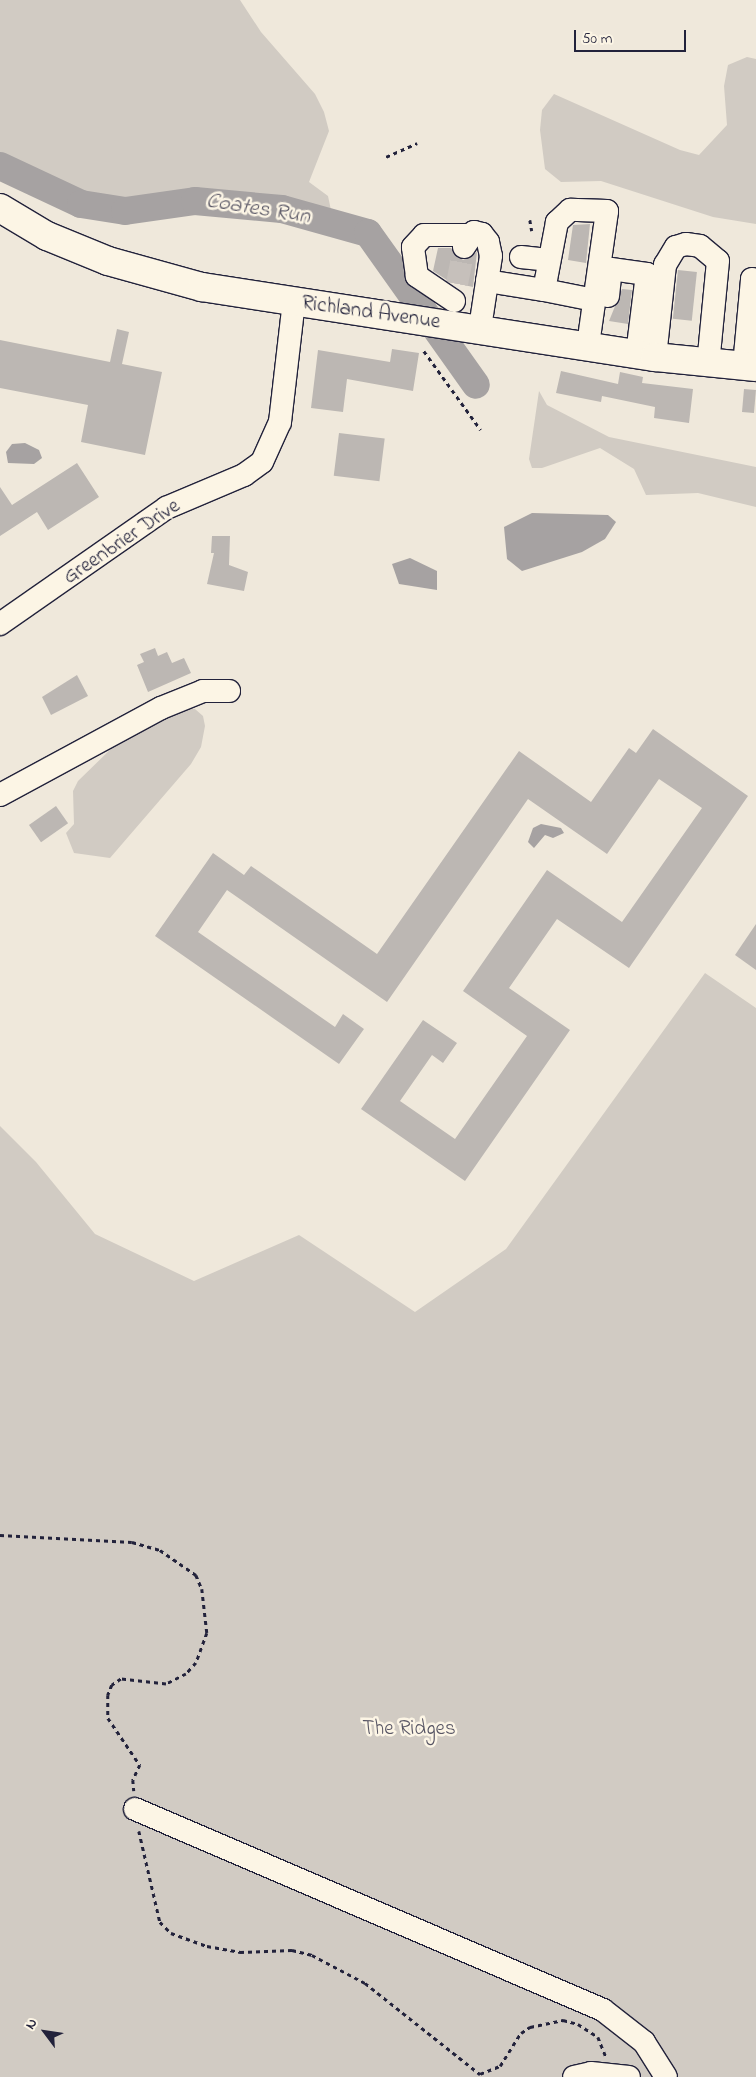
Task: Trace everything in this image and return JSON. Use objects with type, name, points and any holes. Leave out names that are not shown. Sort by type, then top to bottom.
[{"type":"main road","name":"Richland Avenue","points":[[0,208],[47,236],[108,261],[202,287],[419,320],[454,303],[480,328],[646,356],[708,364],[750,366]]},
{"type":"street","points":[[544,290],[548,260],[557,222],[570,210],[607,211],[594,300],[594,346]]},
{"type":"street","points":[[454,303],[417,276],[413,247],[424,235],[466,242],[482,234],[488,242],[491,256],[480,328]]},
{"type":"street","points":[[646,356],[665,265],[676,247],[686,244],[700,246],[718,261],[708,364]]},
{"type":"street","points":[[521,257],[548,260]]},
{"type":"street","points":[[594,346],[611,269],[647,274],[646,356]]},
{"type":"street","points":[[487,280],[594,300]]},
{"type":"street","points":[[750,366],[752,280],[756,280]]},
{"type":"street","name":"Greenbrier Drive","points":[[0,624],[166,508],[244,476],[262,462],[271,448],[280,422],[294,301]]},
{"type":"street","points":[[0,795],[161,708],[203,692],[229,691]]},
{"type":"street","points":[[135,1809],[603,2010],[644,2042],[666,2077]]},
{"type":"street","points":[[574,2077],[591,2073],[619,2076]]},
{"type":"path","points":[[386,157],[417,143]]},
{"type":"path","points":[[530,220],[532,231]]},
{"type":"path","points":[[424,351],[481,430]]},
{"type":"path","points":[[0,1535],[132,1542],[160,1550],[196,1575],[202,1589],[207,1633],[196,1663],[186,1674],[166,1684],[121,1679],[112,1685],[108,1695],[108,1718],[140,1765],[133,1780],[135,1809],[160,1922],[171,1933],[207,1946],[240,1952],[292,1950],[312,1955],[365,1983],[480,2074],[500,2066],[521,2034],[530,2027],[563,2020],[578,2024],[598,2037],[619,2076]]},
{"type":"green space","points":[[0,0],[240,0],[261,32],[315,94],[324,112],[329,131],[309,182],[328,196],[332,215],[320,231],[286,213],[257,212],[209,203],[133,215],[108,215],[0,173]]},
{"type":"green space","points":[[747,57],[756,59],[756,224],[713,217],[601,181],[561,182],[545,169],[540,130],[542,110],[554,94],[680,150],[699,155],[727,125],[724,86],[728,65]]},
{"type":"green space","points":[[539,391],[547,405],[609,437],[756,467],[756,507],[698,493],[646,495],[634,469],[600,448],[542,468],[532,468],[529,459]]},
{"type":"green space","points":[[184,708],[195,709],[203,716],[205,726],[201,747],[191,764],[110,858],[74,853],[66,833],[74,824],[73,791],[78,781],[117,743]]},
{"type":"green space","name":"The Ridges","points":[[705,973],[756,1008],[756,2077],[0,2077],[0,1126],[36,1162],[95,1234],[194,1281],[299,1235],[415,1312],[506,1249]]},
{"type":"shaded area","points":[[25,443],[39,450],[42,458],[34,464],[8,463],[6,452],[12,444]]},
{"type":"shaded area","points":[[532,513],[608,515],[616,522],[605,539],[582,552],[522,571],[507,559],[504,527]]},
{"type":"shaded area","points":[[410,558],[437,571],[437,590],[399,584],[392,564]]},
{"type":"shaded area","points":[[541,824],[561,828],[564,833],[553,838],[545,835],[534,848],[528,842],[533,828]]},
{"type":"building","points":[[590,224],[586,263],[568,260],[573,225]]},
{"type":"building","points":[[438,248],[451,248],[463,260],[477,252],[473,287],[450,282],[433,271]]},
{"type":"building","points":[[678,270],[697,272],[692,321],[673,319]]},
{"type":"building","points":[[622,289],[632,290],[628,324],[609,321]]},
{"type":"building","points":[[117,329],[129,332],[122,364],[162,372],[145,455],[81,442],[88,405],[0,388],[0,340],[110,362]]},
{"type":"building","points":[[392,349],[419,353],[413,391],[347,379],[343,412],[311,408],[318,350],[390,362]]},
{"type":"building","points":[[561,371],[618,384],[620,372],[643,377],[642,383],[693,389],[689,423],[654,418],[655,407],[602,396],[601,402],[556,393]]},
{"type":"building","points":[[744,389],[756,390],[754,413],[742,412]]},
{"type":"building","points":[[339,433],[385,439],[379,481],[334,476]]},
{"type":"building","points":[[77,463],[99,497],[48,530],[37,512],[0,536],[0,487],[12,505]]},
{"type":"building","points":[[212,536],[230,536],[229,565],[248,572],[244,591],[207,584],[214,553],[211,553]]},
{"type":"building","points":[[155,648],[158,656],[167,652],[172,663],[184,658],[191,673],[148,692],[137,665],[144,662],[140,654]]},
{"type":"building","points":[[77,675],[88,696],[51,715],[42,697]]},
{"type":"building","points":[[653,729],[748,796],[629,968],[557,919],[509,988],[570,1030],[465,1181],[361,1109],[423,1020],[457,1043],[443,1063],[432,1055],[400,1101],[455,1139],[527,1036],[463,991],[547,870],[622,922],[702,808],[659,779],[607,854],[528,799],[387,1002],[227,890],[198,932],[335,1027],[343,1014],[364,1029],[339,1064],[155,936],[213,853],[244,875],[251,866],[377,954],[519,751],[591,802],[629,748],[636,753]]},
{"type":"building","points":[[56,806],[68,823],[41,842],[29,825]]},
{"type":"building","points":[[756,924],[756,970],[735,955]]},
{"type":"waterway","name":"Coates Run","points":[[0,166],[81,204],[125,211],[195,201],[282,209],[368,233],[476,385]]},
{"type":"tunnel","points":[[457,284],[464,248]]}]
